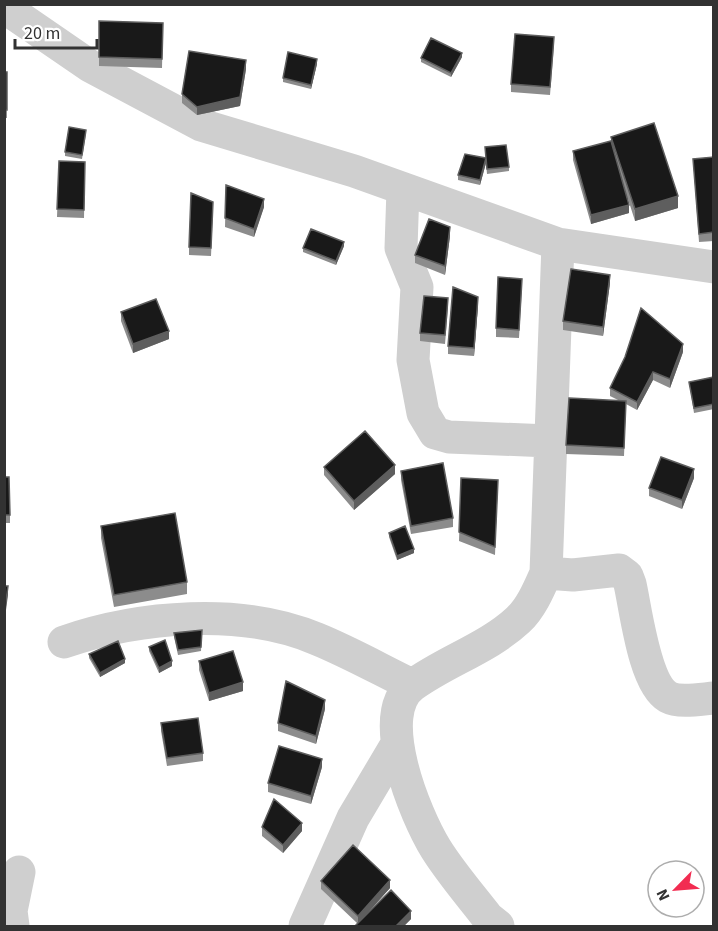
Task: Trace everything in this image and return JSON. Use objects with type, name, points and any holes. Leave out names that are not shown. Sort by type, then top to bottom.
[{"type":"street","points":[[4,7],[90,66],[201,125],[354,171],[558,244],[714,267]]},
{"type":"street","points":[[403,189],[401,248],[417,287],[413,360],[423,413],[435,433],[449,437],[549,441]]},
{"type":"street","points":[[498,927],[488,918],[435,848],[410,791],[397,744],[396,715],[401,697],[412,685],[484,644],[519,620],[537,593],[546,573],[549,441],[558,244]]},
{"type":"street","points":[[546,573],[573,575],[619,570],[627,576],[630,584],[650,670],[658,687],[668,697],[690,700],[714,698]]},
{"type":"street","points":[[64,642],[100,630],[182,619],[260,622],[315,638],[412,685]]},
{"type":"street","points":[[305,927],[353,818],[397,744]]},
{"type":"street","points":[[13,927],[10,911],[19,872]]},
{"type":"building","points":[[99,21],[163,23],[162,59],[99,57]]},
{"type":"building","points":[[515,34],[554,37],[550,87],[511,84]]},
{"type":"building","points":[[431,38],[462,53],[451,73],[421,58]]},
{"type":"building","points":[[189,51],[246,60],[240,97],[197,107],[182,94]]},
{"type":"building","points":[[288,52],[317,59],[311,85],[283,78]]},
{"type":"building","points":[[4,72],[7,72],[7,110],[4,110]]},
{"type":"building","points":[[654,123],[678,196],[635,209],[611,137]]},
{"type":"building","points":[[69,127],[86,130],[82,155],[65,152]]},
{"type":"building","points":[[611,141],[629,205],[591,215],[573,151]]},
{"type":"building","points":[[506,145],[509,167],[487,169],[485,147]]},
{"type":"building","points":[[465,154],[486,158],[480,180],[458,175]]},
{"type":"building","points":[[714,157],[714,232],[699,234],[693,159]]},
{"type":"building","points":[[59,161],[85,162],[84,210],[57,209]]},
{"type":"building","points":[[226,185],[264,199],[254,229],[225,218]]},
{"type":"building","points":[[191,193],[213,202],[211,248],[189,247]]},
{"type":"building","points":[[429,219],[450,227],[445,266],[415,255]]},
{"type":"building","points":[[311,229],[344,242],[336,261],[303,248]]},
{"type":"building","points":[[571,269],[610,275],[603,327],[563,321]]},
{"type":"building","points":[[498,277],[522,279],[519,330],[496,328]]},
{"type":"building","points":[[453,287],[478,297],[474,348],[448,346]]},
{"type":"building","points":[[424,296],[448,298],[445,335],[420,333]]},
{"type":"building","points":[[156,299],[169,331],[133,344],[121,312]]},
{"type":"building","points":[[641,308],[683,344],[670,379],[653,372],[637,402],[610,388],[625,357]]},
{"type":"building","points":[[714,377],[714,404],[694,408],[689,382]]},
{"type":"building","points":[[569,398],[626,401],[624,448],[566,445]]},
{"type":"building","points":[[365,431],[395,465],[354,501],[324,467]]},
{"type":"building","points":[[661,457],[694,469],[682,500],[649,488]]},
{"type":"building","points":[[443,463],[453,518],[411,526],[401,471]]},
{"type":"building","points":[[4,477],[9,477],[10,515],[4,515]]},
{"type":"building","points":[[461,478],[498,480],[495,547],[459,532]]},
{"type":"building","points":[[175,513],[187,582],[114,595],[101,526]]},
{"type":"building","points":[[405,526],[414,549],[397,556],[389,533]]},
{"type":"building","points":[[4,586],[8,586],[4,616]]},
{"type":"building","points":[[202,630],[201,647],[178,650],[174,633]]},
{"type":"building","points":[[165,640],[172,661],[159,668],[149,647]]},
{"type":"building","points":[[118,641],[125,659],[100,673],[89,654]]},
{"type":"building","points":[[233,651],[243,682],[209,693],[199,661]]},
{"type":"building","points":[[286,681],[325,700],[316,736],[278,723]]},
{"type":"building","points":[[198,718],[203,753],[167,758],[161,723]]},
{"type":"building","points":[[279,746],[322,759],[311,796],[268,783]]},
{"type":"building","points":[[274,799],[302,823],[283,845],[262,827]]},
{"type":"building","points":[[353,845],[390,880],[358,916],[321,881]]},
{"type":"building","points":[[391,890],[411,911],[395,927],[358,927],[356,925]]}]
